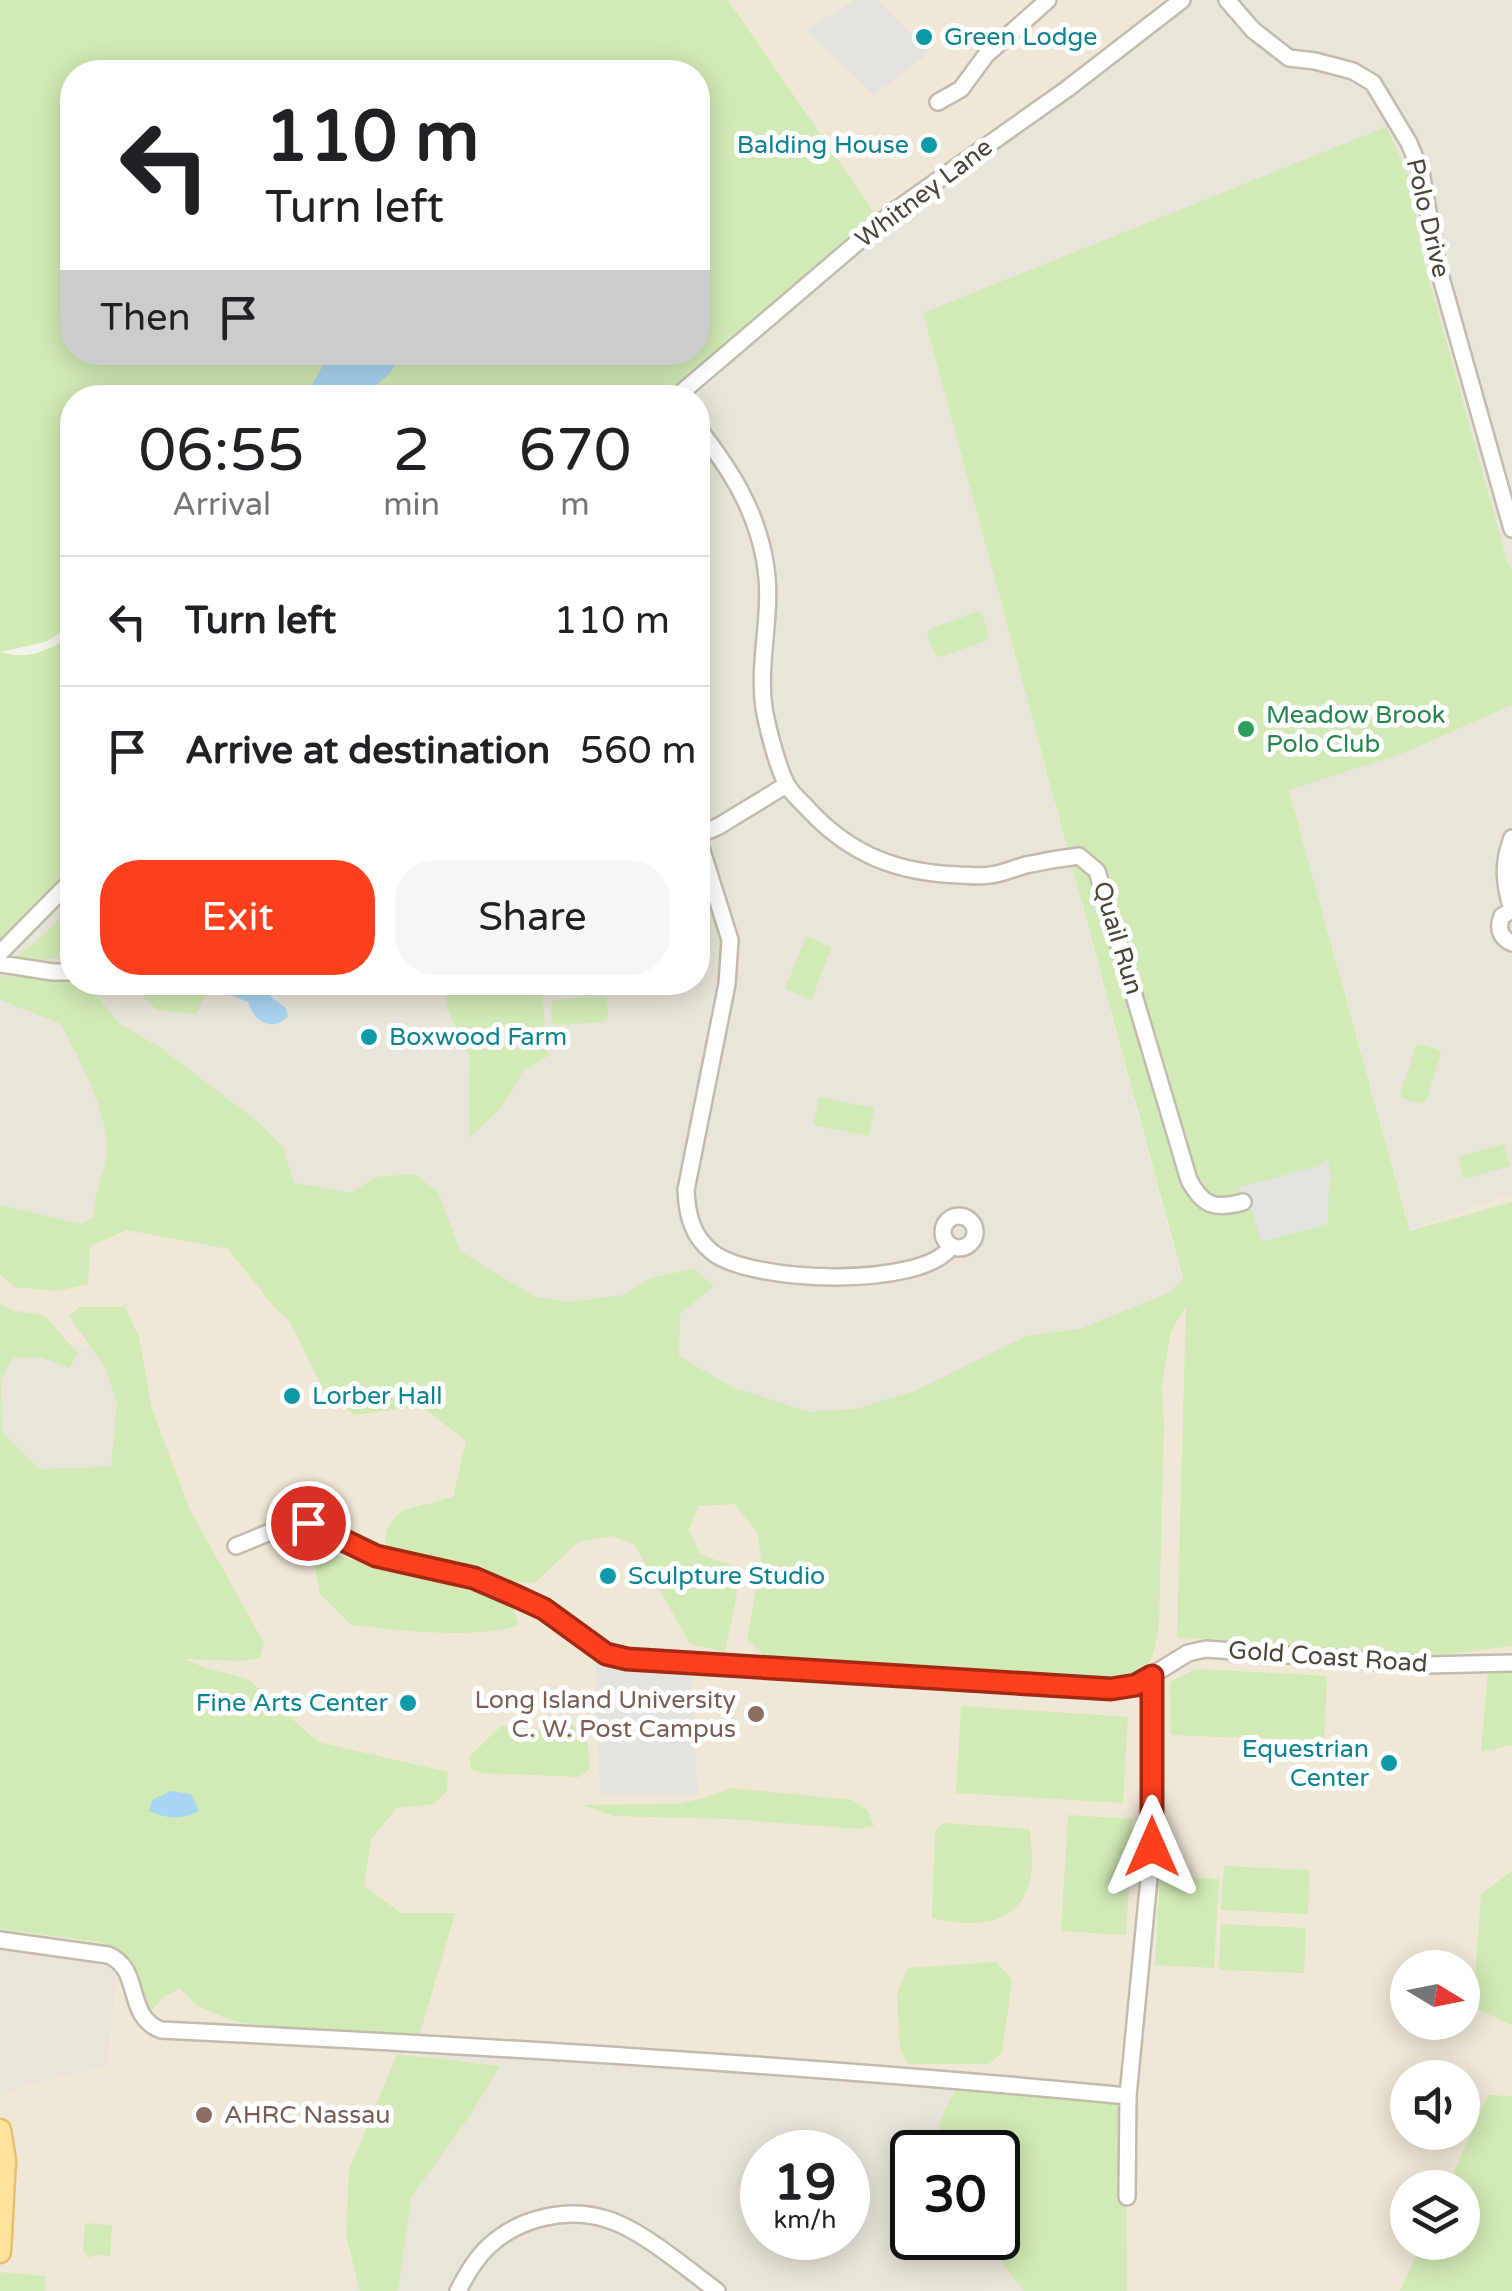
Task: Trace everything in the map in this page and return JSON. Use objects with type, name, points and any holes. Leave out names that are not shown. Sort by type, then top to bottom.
[{"type":"main road","points":[[0,2130],[5,2160],[0,2252]]},
{"type":"street","points":[[938,102],[961,89],[986,55],[1048,0]]},
{"type":"street","name":"Whitney Lane","points":[[690,385],[892,212],[1067,88],[1182,0]]},
{"type":"street","name":"Polo Drive","points":[[1227,0],[1253,30],[1289,58],[1354,71],[1374,83],[1409,143],[1421,172],[1438,267],[1512,529]]},
{"type":"street","name":"Quail Run","points":[[710,444],[748,501],[758,528],[768,593],[763,704],[786,785],[826,828],[853,848],[908,869],[988,876],[1079,856],[1097,871],[1189,1180],[1204,1202],[1219,1206],[1243,1202]]},
{"type":"street","points":[[710,830],[786,785]]},
{"type":"street","points":[[1512,838],[1504,858],[1512,910],[1502,916],[1499,927],[1504,938],[1512,943]]},
{"type":"street","points":[[710,873],[730,951],[727,984],[686,1190],[687,1210],[698,1236],[713,1254],[733,1264],[834,1278],[863,1278],[927,1264],[944,1256],[950,1246]]},
{"type":"street","points":[[0,953],[60,892]]},
{"type":"street","points":[[0,964],[60,972]]},
{"type":"street","name":"Gold Coast Road","points":[[236,1546],[288,1525],[308,1523],[376,1556],[474,1578],[544,1609],[606,1654],[627,1659],[1111,1689],[1136,1685],[1188,1653],[1206,1649],[1426,1665],[1512,1663]]},
{"type":"street","points":[[1128,2196],[1128,2096],[1152,1847],[1152,1676]]},
{"type":"street","points":[[0,1940],[118,1959],[125,1967],[142,2017],[160,2030],[747,2065],[1128,2096]]},
{"type":"street","points":[[458,2291],[487,2248],[505,2233],[543,2218],[579,2214],[608,2219],[634,2232],[717,2291]]},
{"type":"shaded area","points":[[728,0],[1182,0],[881,222]]},
{"type":"shaded area","points":[[855,0],[878,0],[929,53],[874,95],[806,30]]},
{"type":"shaded area","points":[[1182,0],[1512,0],[1512,570],[1423,257],[1411,181],[923,313],[1187,1296],[805,1452],[101,1234],[0,1210],[0,960],[60,907],[60,995],[710,995],[710,385],[689,385],[893,212]]},
{"type":"shaded area","points":[[1512,705],[1512,1194],[1410,1230],[1289,789],[1404,753]]},
{"type":"shaded area","name":"Long Island University C. W. Post Campus","points":[[134,1117],[805,1451],[1187,1296],[1410,1230],[1512,1194],[1512,2096],[1488,2096],[1480,2114],[1480,2060],[1390,2060],[1390,2150],[1464,2150],[1455,2170],[1390,2170],[1390,2260],[1414,2260],[1400,2291],[1127,2291],[1128,2088],[431,2045],[352,2291],[45,2291],[44,2276],[0,2272],[0,2100],[20,2087],[108,2067],[119,1960],[0,1935],[0,1486],[134,1494],[120,1349],[0,1336],[0,1210],[101,1233]]},
{"type":"shaded area","points":[[1328,1159],[1328,1224],[1261,1242],[1252,1210],[1244,1208],[1239,1187],[1319,1166]]},
{"type":"shaded area","points":[[0,1336],[120,1349],[135,1494],[0,1486]]},
{"type":"shaded area","points":[[595,1662],[691,1669],[698,1795],[600,1795]]},
{"type":"shaded area","points":[[0,1935],[119,1959],[108,2067],[20,2087],[0,2100]]},
{"type":"shaded area","points":[[430,2045],[1128,2088],[1390,2129],[1390,2150],[1480,2150],[1480,2095],[1512,2096],[1512,2291],[352,2291]]},
{"type":"green space","points":[[0,0],[728,0],[881,222],[689,385],[60,385],[60,634],[45,642],[1,652],[29,655],[60,642],[60,890],[0,948]]},
{"type":"green space","points":[[1386,127],[1411,181],[1423,257],[1512,570],[1512,705],[1404,753],[1289,790],[1410,1231],[1512,1202],[1512,1646],[1441,1655],[1177,1637],[1186,1306],[1171,1331],[1162,1385],[1159,1626],[1147,1665],[1134,1673],[1109,1679],[766,1658],[747,1640],[761,1559],[757,1532],[734,1504],[698,1506],[689,1530],[700,1554],[735,1567],[737,1594],[725,1652],[690,1644],[634,1544],[612,1536],[578,1542],[535,1583],[500,1580],[384,1550],[387,1528],[401,1511],[453,1497],[466,1441],[421,1406],[354,1415],[323,1389],[290,1322],[228,1249],[127,1230],[90,1246],[88,1284],[57,1291],[14,1287],[0,1274],[0,1205],[80,1224],[94,1217],[106,1140],[99,1106],[61,1024],[0,1000],[0,976],[60,978],[60,995],[96,995],[120,1024],[158,1046],[257,1121],[283,1147],[294,1183],[350,1193],[376,1177],[414,1174],[438,1192],[460,1251],[535,1297],[570,1302],[623,1295],[651,1278],[694,1269],[714,1286],[680,1314],[679,1356],[734,1388],[809,1412],[856,1409],[915,1391],[1026,1336],[1080,1329],[1171,1292],[1183,1279],[923,313]]},
{"type":"green space","points":[[977,612],[982,614],[989,636],[986,641],[940,657],[935,654],[927,633],[931,628]]},
{"type":"green space","points":[[60,918],[60,958],[15,957]]},
{"type":"green space","points":[[806,936],[832,947],[811,1000],[785,989]]},
{"type":"green space","points":[[141,995],[205,995],[196,1014],[157,1010]]},
{"type":"green space","points":[[446,995],[542,995],[548,1056],[523,1071],[502,1107],[469,1138],[470,1057],[447,1009]]},
{"type":"green space","points":[[607,998],[605,1022],[552,1022],[554,1000]]},
{"type":"green space","points":[[1420,1044],[1441,1054],[1426,1101],[1421,1104],[1400,1094]]},
{"type":"green space","points":[[819,1097],[874,1108],[869,1136],[813,1125]]},
{"type":"green space","points":[[1504,1144],[1510,1166],[1464,1179],[1458,1157]]},
{"type":"green space","points":[[0,1304],[45,1316],[78,1354],[69,1368],[41,1358],[14,1357],[1,1379],[2,1432],[40,1469],[111,1467],[117,1403],[106,1369],[69,1316],[80,1307],[125,1307],[139,1337],[152,1409],[190,1510],[264,1643],[260,1658],[183,1659],[248,1679],[318,1742],[448,1772],[447,1791],[434,1804],[397,1808],[371,1839],[364,1886],[401,1913],[455,1913],[419,2037],[236,2022],[196,2005],[180,1988],[162,1998],[151,2012],[121,1951],[100,1942],[0,1929]]},
{"type":"green space","points":[[312,1549],[510,1601],[519,1625],[458,1633],[351,1625],[320,1594]]},
{"type":"green space","points":[[1196,1669],[1327,1676],[1324,1741],[1171,1735],[1170,1682]]},
{"type":"green space","points":[[1512,1669],[1512,1745],[1481,1752],[1488,1670]]},
{"type":"green space","points":[[961,1706],[1128,1717],[1123,1803],[956,1793]]},
{"type":"green space","points":[[570,1721],[587,1740],[590,1769],[579,1777],[471,1770],[469,1757],[502,1725],[532,1732]]},
{"type":"green space","points":[[731,1788],[852,1800],[868,1811],[874,1826],[859,1829],[729,1819],[614,1816],[580,1805],[678,1804]]},
{"type":"green space","points":[[1068,1815],[1133,1819],[1126,1935],[1061,1931]]},
{"type":"green space","points":[[943,1823],[1029,1829],[1030,1878],[1014,1909],[980,1923],[932,1918],[935,1832]]},
{"type":"green space","points":[[1224,1866],[1310,1870],[1308,1914],[1221,1910]]},
{"type":"green space","points":[[1512,1871],[1512,2025],[1480,2010],[1477,1950],[1481,1894]]},
{"type":"green space","points":[[1160,1876],[1219,1879],[1214,1968],[1155,1965]]},
{"type":"green space","points":[[1221,1924],[1306,1928],[1304,1973],[1219,1970]]},
{"type":"green space","points":[[997,1962],[1012,1980],[1002,2053],[989,2064],[908,2064],[900,2049],[897,1993],[908,1968]]},
{"type":"green space","points":[[397,2054],[500,2066],[411,2198],[398,2291],[360,2291],[346,2235],[349,2170]]},
{"type":"green space","points":[[956,2089],[1126,2098],[1127,2291],[1024,2291],[999,2260],[1020,2260],[1020,2130],[939,2130]]},
{"type":"green space","points":[[1488,2095],[1512,2096],[1512,2291],[1400,2291],[1414,2260],[1480,2260],[1480,2170],[1455,2170],[1463,2150],[1480,2150],[1480,2113]]},
{"type":"green space","points":[[85,2223],[112,2225],[110,2256],[90,2258],[83,2251]]},
{"type":"green space","points":[[0,2272],[45,2276],[45,2291],[0,2291]]},
{"type":"water","points":[[323,365],[394,365],[376,385],[312,385]]},
{"type":"water","points":[[230,995],[270,995],[286,1008],[288,1016],[277,1024],[268,1024],[255,1016],[248,1002]]},
{"type":"water","points":[[171,1791],[191,1794],[199,1811],[174,1817],[149,1811],[152,1800]]},
{"type":"place","name":"Green Lodge","points":[[924,37]]},
{"type":"place","name":"Balding House","points":[[929,145]]},
{"type":"place","name":"Meadow Brook Polo Club","points":[[1246,729]]},
{"type":"place","name":"Boxwood Farm","points":[[369,1037]]},
{"type":"place","name":"Lorber Hall","points":[[292,1396]]},
{"type":"place","name":"Sculpture Studio","points":[[608,1576]]},
{"type":"place","name":"Fine Arts Center","points":[[408,1703]]},
{"type":"place","name":"Long Island University C. W. Post Campus","points":[[756,1714]]},
{"type":"place","name":"Equestrian Center","points":[[1389,1763]]},
{"type":"place","name":"AHRC Nassau","points":[[204,2115]]},
{"type":"route","points":[[308,1523],[376,1556],[474,1578],[544,1609],[606,1654],[627,1659],[1111,1689],[1136,1685],[1152,1676],[1152,1847]]}]
